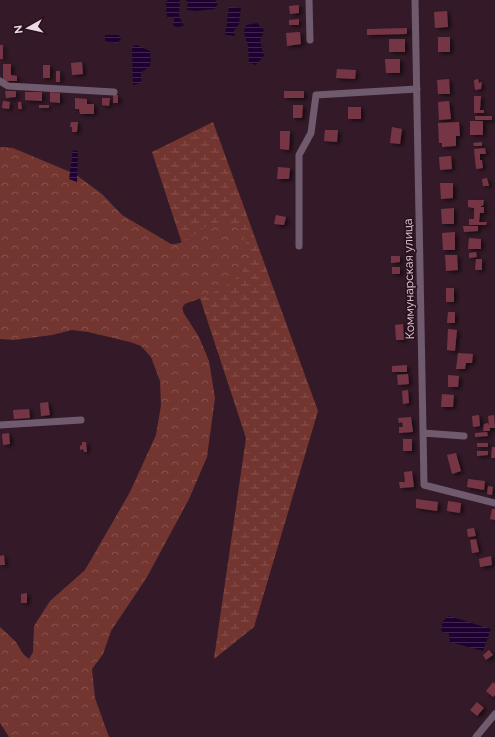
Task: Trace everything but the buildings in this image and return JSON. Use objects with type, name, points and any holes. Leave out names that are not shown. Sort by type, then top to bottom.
[{"type":"street","points":[[309,0],[310,40]]},
{"type":"street","name":"Коммунарская улица","points":[[415,0],[424,485],[495,503]]},
{"type":"street","points":[[0,81],[8,86],[114,92]]},
{"type":"street","points":[[299,246],[299,155],[311,134],[316,95],[417,89]]},
{"type":"street","points":[[0,424],[81,420]]},
{"type":"street","points":[[423,433],[464,436]]},
{"type":"street","points":[[476,737],[495,714]]},
{"type":"green space","points":[[213,122],[318,411],[254,627],[214,659],[246,438],[152,152]]},
{"type":"green space","points":[[0,147],[13,148],[75,174],[102,194],[122,215],[171,244],[179,243],[202,229],[219,222],[228,223],[238,229],[243,234],[247,245],[248,257],[246,265],[236,278],[212,293],[186,303],[182,308],[199,337],[209,361],[215,398],[207,457],[189,499],[147,577],[111,631],[103,654],[92,669],[95,698],[109,737],[9,737],[0,723],[0,627],[16,642],[23,654],[29,659],[33,652],[34,626],[50,601],[85,570],[130,492],[156,435],[161,405],[160,381],[151,357],[141,346],[130,342],[88,332],[72,330],[52,335],[14,340],[0,339]]},
{"type":"shaded area","points":[[168,0],[180,0],[179,13],[184,26],[176,27],[173,25],[175,16],[171,18],[167,17],[166,2]]},
{"type":"shaded area","points":[[186,0],[215,0],[218,3],[215,9],[196,11],[187,10],[188,2]]},
{"type":"shaded area","points":[[229,7],[241,8],[239,24],[234,31],[235,36],[225,35]]},
{"type":"shaded area","points":[[257,23],[264,30],[260,41],[264,56],[256,65],[249,63],[248,46],[244,32],[246,25]]},
{"type":"shaded area","points":[[105,35],[119,35],[121,39],[117,43],[105,41]]},
{"type":"shaded area","points":[[137,45],[150,51],[151,62],[148,68],[141,72],[141,83],[133,85],[132,49],[133,46]]},
{"type":"shaded area","points":[[73,150],[78,151],[77,182],[69,179]]},
{"type":"shaded area","points":[[449,616],[491,629],[483,651],[450,642],[449,634],[441,631],[443,621]]}]
